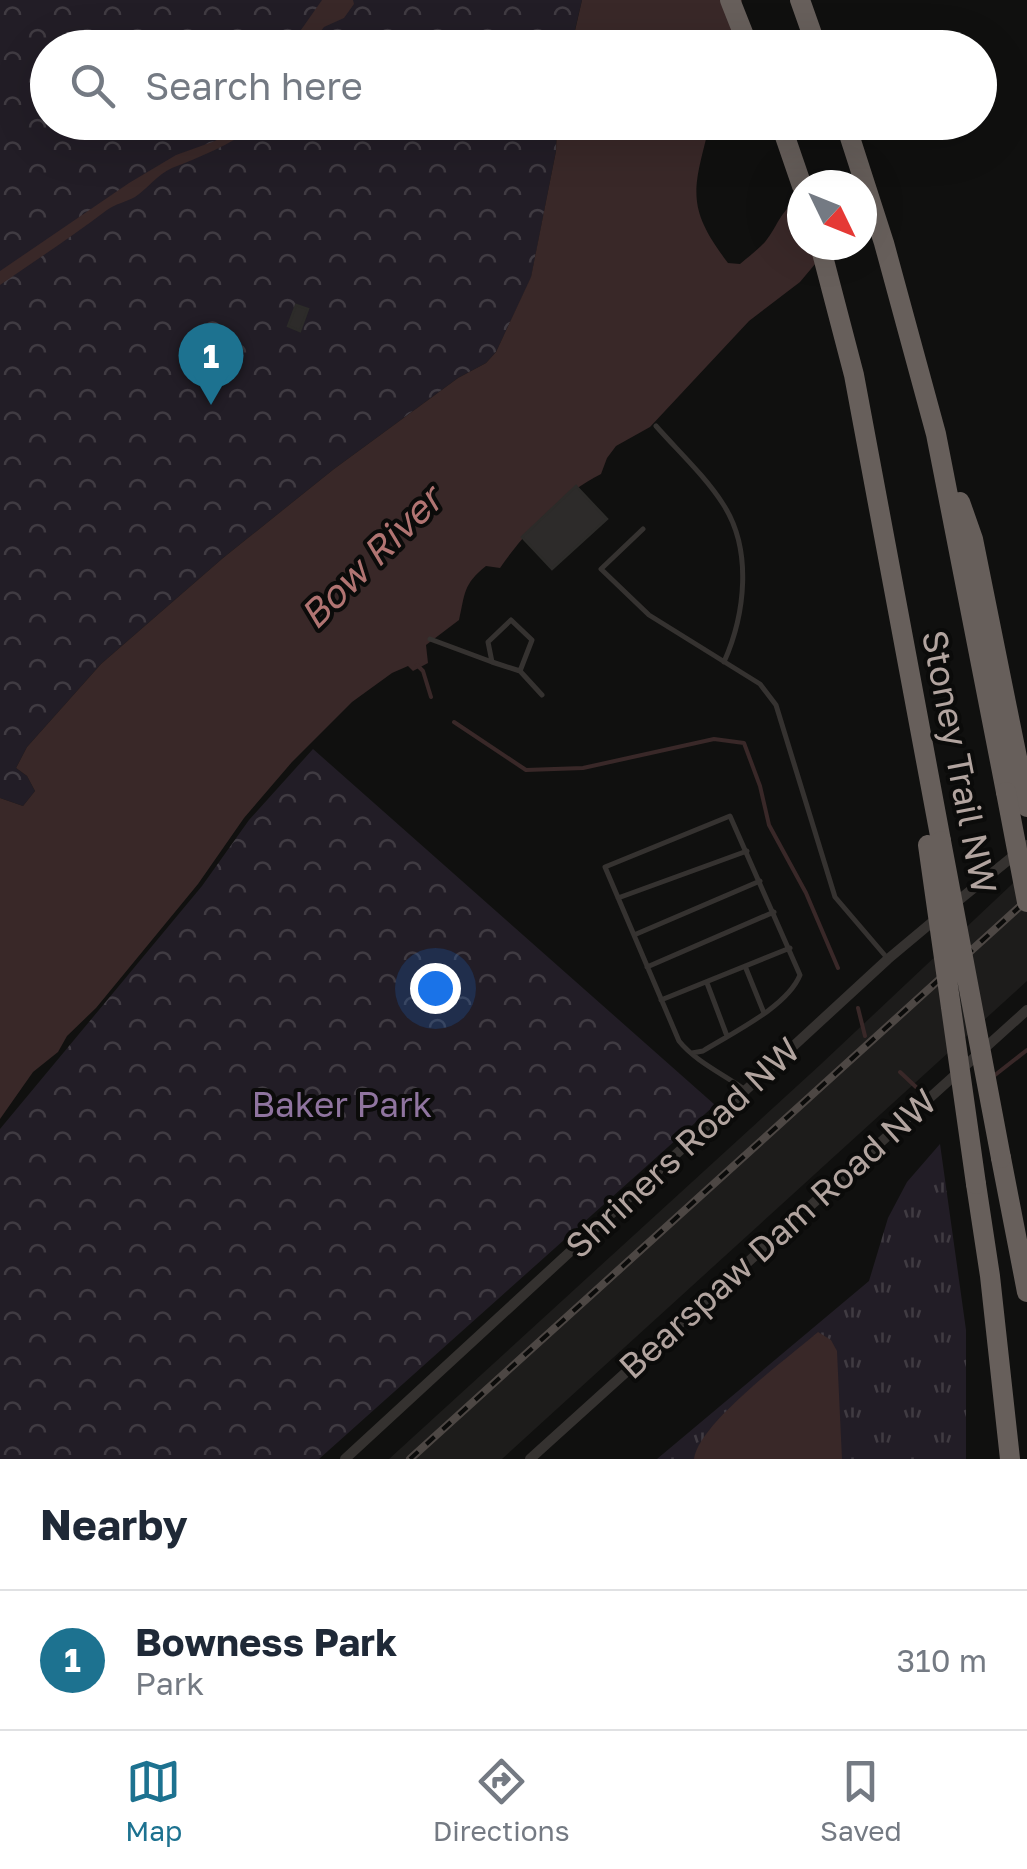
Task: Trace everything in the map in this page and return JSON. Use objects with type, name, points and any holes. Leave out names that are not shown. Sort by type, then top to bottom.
[{"type":"highway","points":[[730,0],[742,30]]},
{"type":"highway","points":[[800,0],[811,30]]},
{"type":"highway","points":[[786,140],[796,170]]},
{"type":"highway","name":"Stoney Trail NW","points":[[851,140],[884,243],[936,434],[1014,785],[1027,902]]},
{"type":"highway","name":"Stoney Trail NW","points":[[824,260],[854,375],[914,702],[934,843],[1027,1292]]},
{"type":"highway","points":[[1014,785],[1027,807]]},
{"type":"highway","points":[[934,843],[1010,1459]]},
{"type":"street","name":"Shriners Road NW","points":[[345,1459],[888,958],[1027,845]]},
{"type":"street","name":"Bearspaw Dam Road NW","points":[[530,1459],[1027,1010]]},
{"type":"lane","points":[[656,426],[725,506],[736,535],[744,593],[736,636],[724,662]]},
{"type":"lane","points":[[643,529],[601,569],[648,615],[760,684],[776,706],[835,897],[888,958]]},
{"type":"lane","points":[[492,662],[488,642],[511,620],[532,640],[520,671]]},
{"type":"lane","points":[[430,639],[520,671],[542,696]]},
{"type":"lane","points":[[692,1054],[764,1013],[794,988],[800,975],[730,816],[604,867],[679,1041],[692,1054],[746,1091]]},
{"type":"lane","points":[[618,898],[746,851]]},
{"type":"lane","points":[[634,935],[760,882]]},
{"type":"lane","points":[[647,967],[774,912]]},
{"type":"lane","points":[[661,1000],[790,948]]},
{"type":"lane","points":[[744,966],[764,1013]]},
{"type":"lane","points":[[707,982],[726,1036]]},
{"type":"shaded area","points":[[1027,870],[1027,981],[502,1459],[389,1459],[820,1065]]},
{"type":"green space","points":[[0,0],[582,0],[575,30],[30,30],[30,140],[556,140],[556,151],[531,278],[496,352],[486,363],[458,378],[334,469],[101,664],[27,747],[16,768],[27,776],[35,791],[23,806],[0,798]]},
{"type":"green space","name":"Baker Park","points":[[313,749],[715,1105],[319,1459],[0,1459],[0,1129],[202,886],[249,820]]},
{"type":"green space","points":[[940,1144],[966,1330],[966,1459],[657,1459],[869,1281],[888,1218],[907,1182]]},
{"type":"water","points":[[322,0],[353,0],[344,18],[322,30],[301,30]]},
{"type":"water","points":[[582,0],[742,0],[734,30],[575,30]]},
{"type":"water","points":[[233,140],[167,171],[135,197],[110,208],[0,285],[0,271],[129,183],[176,155],[215,141]]},
{"type":"water","name":"Bow River","points":[[556,140],[706,140],[696,196],[704,226],[728,263],[740,264],[759,248],[787,209],[787,260],[818,260],[800,282],[749,321],[650,427],[616,446],[601,474],[571,492],[545,515],[500,568],[486,566],[478,572],[466,590],[459,620],[426,645],[428,663],[413,671],[408,666],[392,673],[352,702],[292,762],[244,818],[198,884],[96,1008],[67,1036],[58,1052],[33,1072],[0,1119],[0,798],[23,806],[35,791],[27,776],[16,768],[27,747],[101,664],[223,558],[334,469],[458,378],[486,363],[496,352],[531,277]]},
{"type":"water","points":[[818,1332],[831,1340],[837,1351],[842,1459],[694,1459],[711,1428],[728,1410]]},
{"type":"building","points":[[296,305],[308,309],[300,331],[288,326]]},
{"type":"building","points":[[576,486],[607,519],[552,569],[522,537]]},
{"type":"waterway","points":[[417,665],[423,671],[431,697]]},
{"type":"waterway","points":[[454,722],[526,770],[583,768],[714,739],[744,743],[769,825],[806,893],[838,968]]},
{"type":"waterway","points":[[858,1008],[865,1036]]},
{"type":"waterway","points":[[995,1075],[1027,1050]]},
{"type":"waterway","points":[[900,1072],[916,1087]]},
{"type":"railway","points":[[410,1459],[1027,900]]},
{"type":"place","name":"Bowness Park","points":[[211,405]]}]
